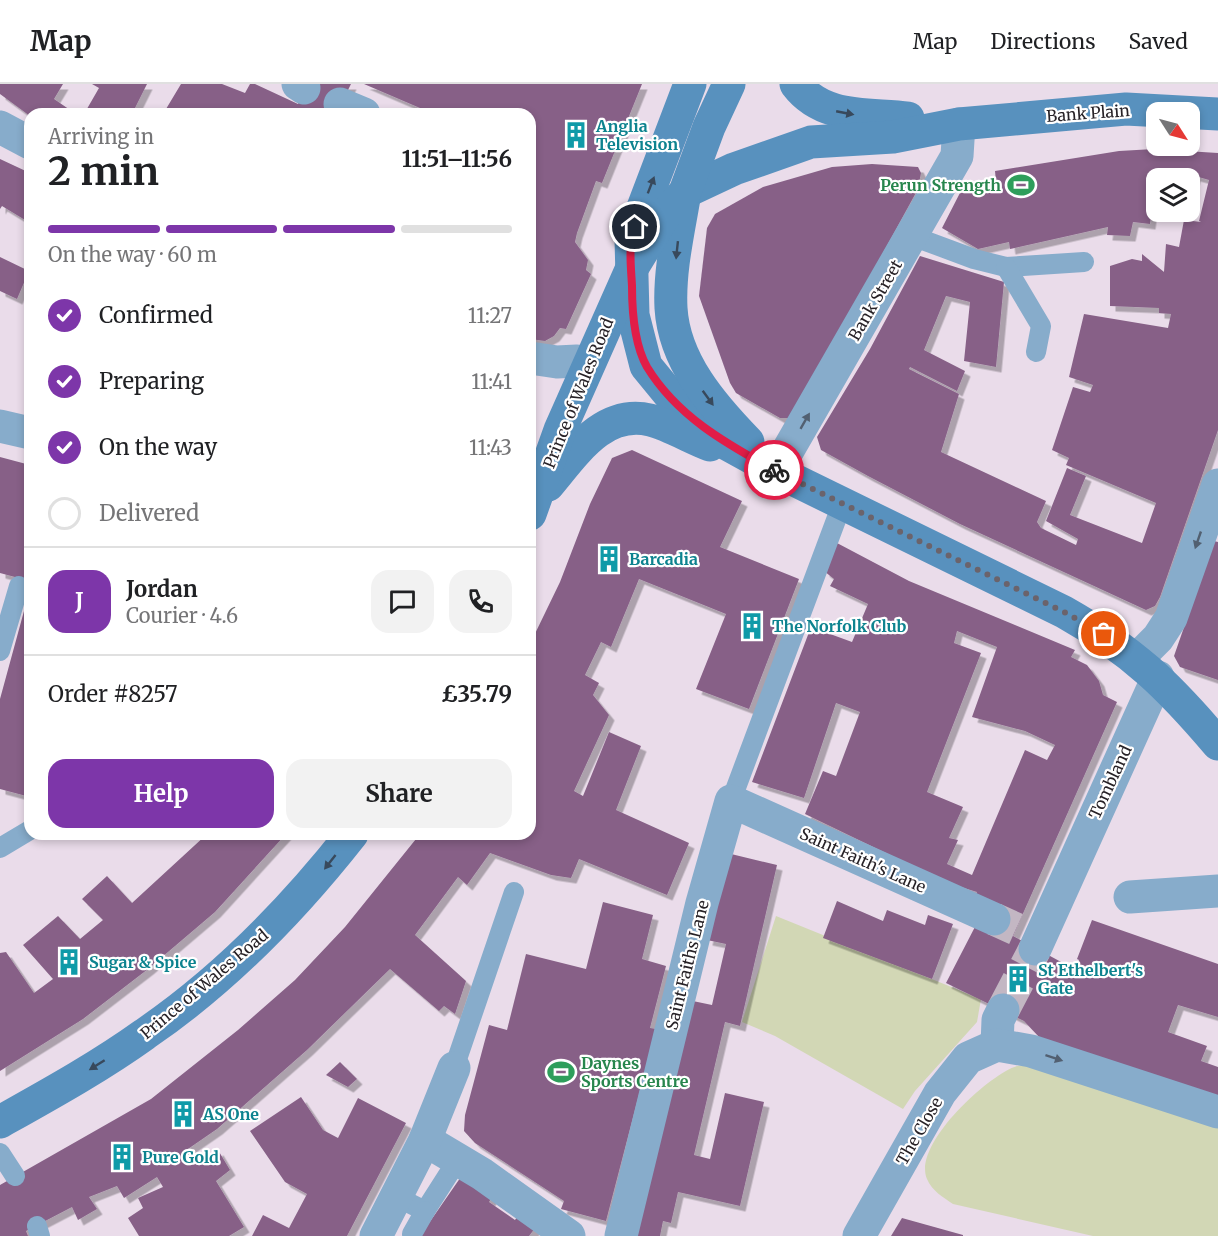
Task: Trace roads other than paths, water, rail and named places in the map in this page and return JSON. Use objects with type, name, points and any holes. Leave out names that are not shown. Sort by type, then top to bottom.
[{"type":"street","name":"Prince of Wales Road","points":[[536,498],[560,430],[631,270],[664,216],[685,192],[708,127],[729,84]]},
{"type":"street","name":"Bank Plain","points":[[796,84],[802,92],[834,111],[959,124]]},
{"type":"street","name":"Bank Plain","points":[[690,85],[696,109],[708,127],[732,149],[748,156],[768,157]]},
{"type":"street","points":[[690,85],[631,239],[633,315],[646,366],[678,405],[707,433],[776,471],[1064,612],[1104,634],[1147,668],[1218,744]]},
{"type":"street","name":"Bank Plain","points":[[685,192],[768,157],[812,142],[893,137],[959,124],[1126,109],[1218,114]]},
{"type":"street","name":"Bank Street","points":[[776,471],[957,156],[959,124]]},
{"type":"street","points":[[0,127],[24,139]]},
{"type":"street","points":[[685,192],[671,306],[678,338],[698,383],[718,411],[776,471]]},
{"type":"street","points":[[536,359],[557,362],[577,361]]},
{"type":"street","points":[[536,502],[591,434],[628,417],[652,420],[776,471]]},
{"type":"street","points":[[1147,668],[1158,638],[1171,618],[1218,485]]},
{"type":"street","name":"Tombland","points":[[1062,887],[1147,668]]},
{"type":"street","name":"Saint Faith's Lane","points":[[731,801],[1021,933],[1062,887]]},
{"type":"street","name":"Saint Faiths Lane","points":[[621,1236],[702,903],[731,801]]},
{"type":"street","name":"Prince of Wales Road","points":[[0,1122],[39,1102],[169,1016],[262,937],[324,870],[347,840]]},
{"type":"street","points":[[1130,897],[1218,891]]},
{"type":"street","points":[[1003,1010],[998,1020],[997,1045],[1031,1051],[1218,1112]]},
{"type":"street","name":"The Close","points":[[859,1236],[940,1093],[968,1058],[997,1045]]},
{"type":"street","points":[[376,1236],[411,1204],[426,1140],[454,1068]]},
{"type":"street","points":[[426,1140],[482,1174],[569,1236]]},
{"type":"lane","points":[[912,236],[974,259],[1006,267],[1084,262]]},
{"type":"lane","points":[[1006,267],[1041,326],[1036,352]]},
{"type":"lane","points":[[731,801],[842,504]]},
{"type":"lane","points":[[0,651],[19,586]]},
{"type":"lane","points":[[0,848],[24,834]]},
{"type":"lane","points":[[454,1068],[514,892]]},
{"type":"lane","points":[[0,1153],[15,1176]]},
{"type":"lane","points":[[412,1234],[411,1204],[455,1164]]},
{"type":"tunnel","points":[[994,919],[1016,929]]},
{"type":"tunnel","points":[[1003,1010],[1035,949]]},
{"type":"place","name":"Anglia Television","points":[[576,135]]},
{"type":"place","name":"Perun Strength","points":[[1021,185]]},
{"type":"place","name":"Barcadia","points":[[609,559]]},
{"type":"place","name":"The Norfolk Club","points":[[752,626]]},
{"type":"place","name":"Sugar & Spice","points":[[69,962]]},
{"type":"place","name":"St Ethelbert's Gate","points":[[1018,979]]},
{"type":"place","name":"Daynes Sports Centre","points":[[561,1072]]},
{"type":"place","name":"AS One","points":[[183,1114]]},
{"type":"place","name":"Pure Gold","points":[[122,1157]]}]
